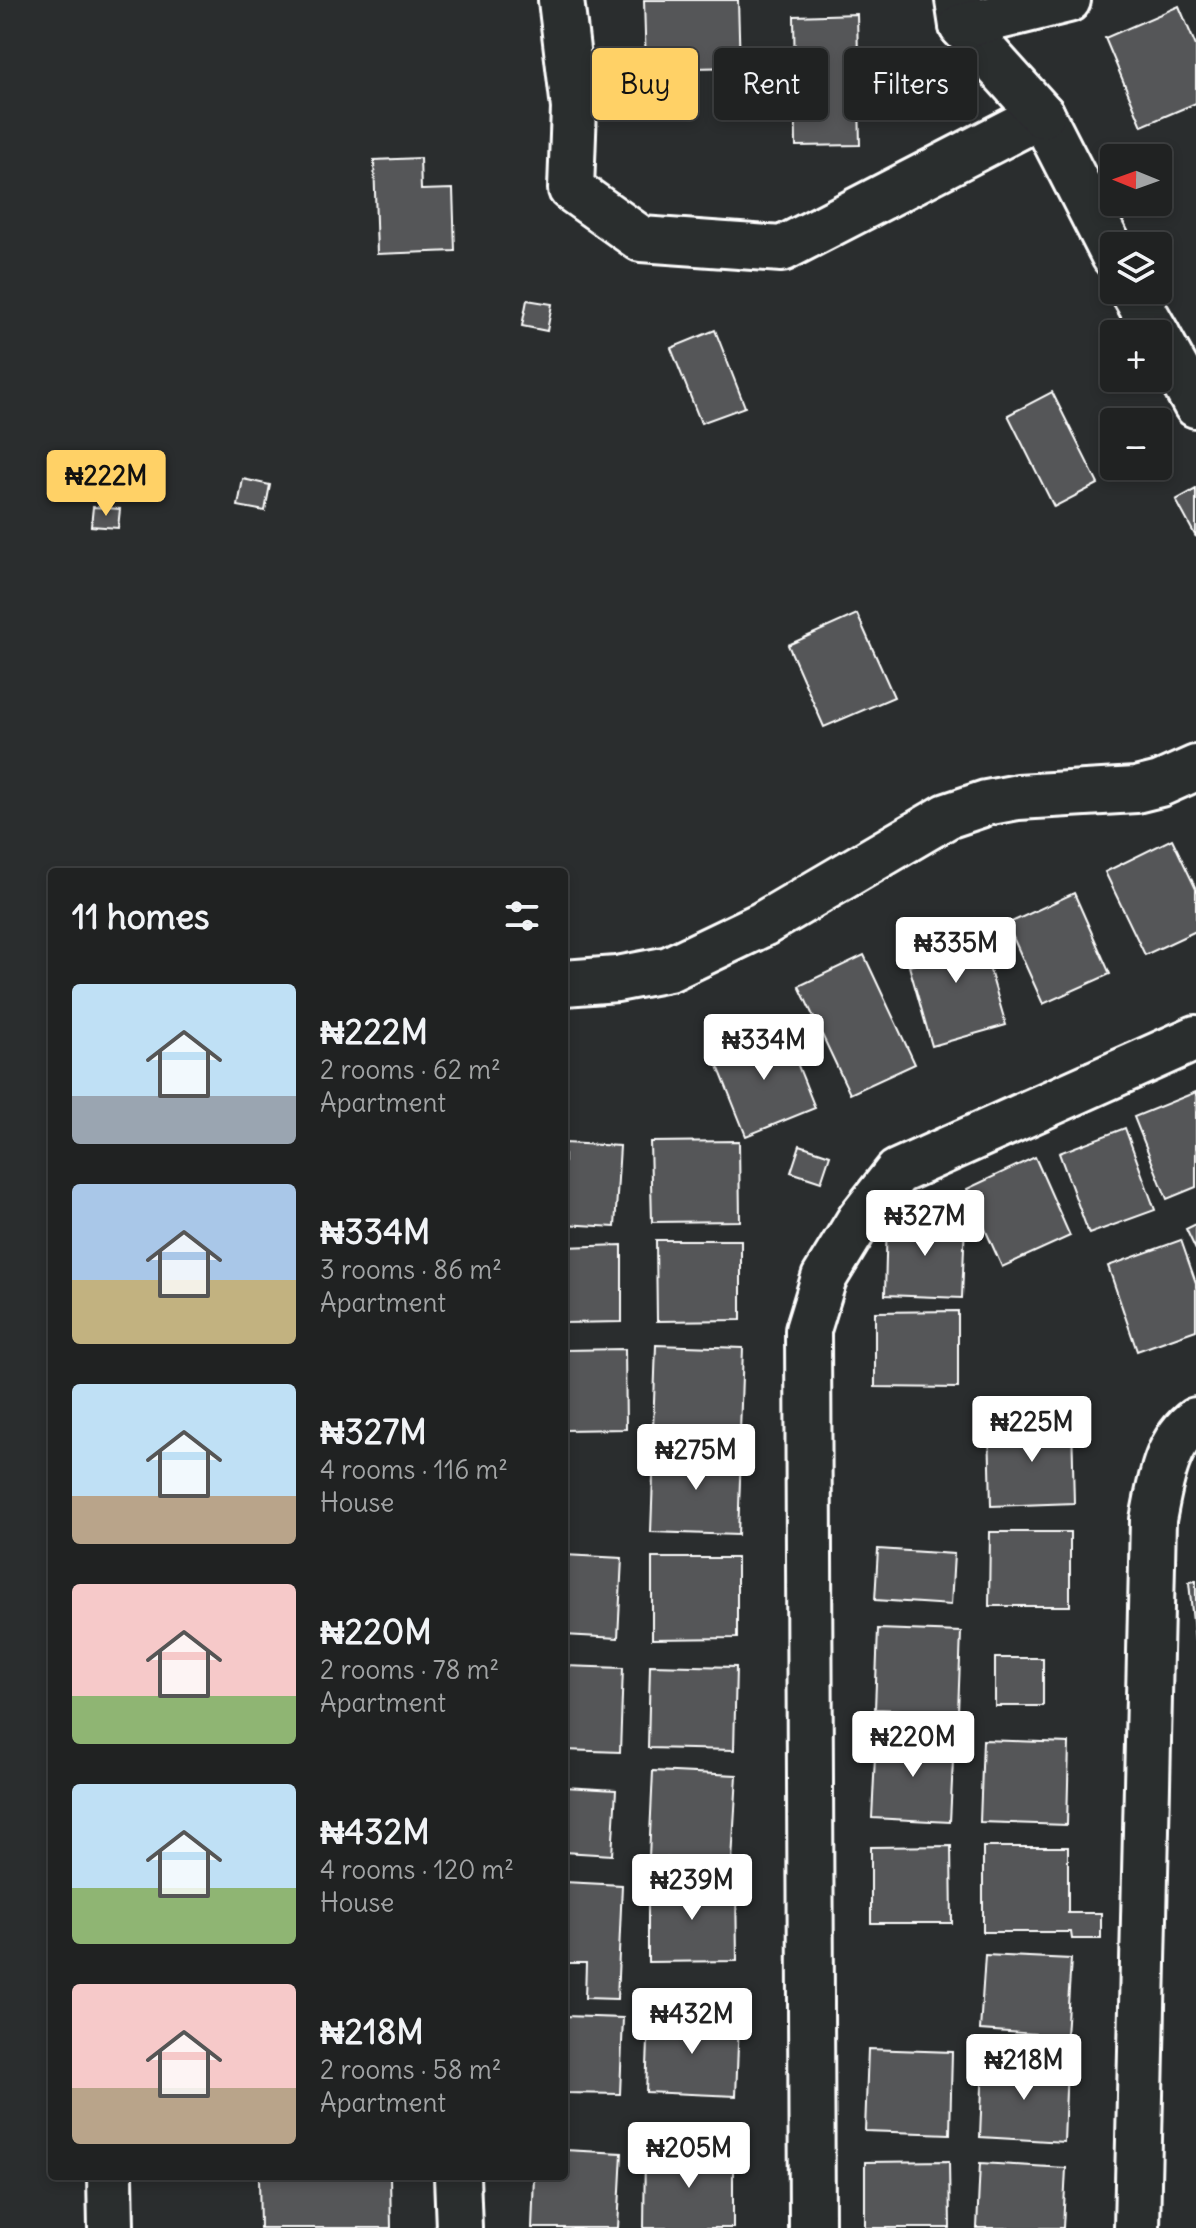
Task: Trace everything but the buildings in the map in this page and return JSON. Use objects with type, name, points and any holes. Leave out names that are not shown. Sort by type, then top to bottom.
[{"type":"street","points":[[561,0],[574,108],[571,189],[641,239],[782,249],[1042,115]]},
{"type":"street","points":[[960,13],[1068,0]]},
{"type":"street","points":[[960,13],[1042,115],[1102,232]]},
{"type":"street","points":[[1172,362],[1196,405]]},
{"type":"street","points":[[568,983],[617,979],[669,969],[763,924],[947,816],[986,803],[1018,797],[1136,790],[1160,784],[1196,768]]},
{"type":"street","points":[[812,2228],[808,1330],[824,1278],[860,1219],[897,1172],[1196,1038]]},
{"type":"street","points":[[1137,2228],[1153,1520],[1165,1463],[1184,1428],[1196,1420]]},
{"type":"street","points":[[110,2180],[111,2228]]},
{"type":"street","points":[[457,2180],[459,2228]]}]
